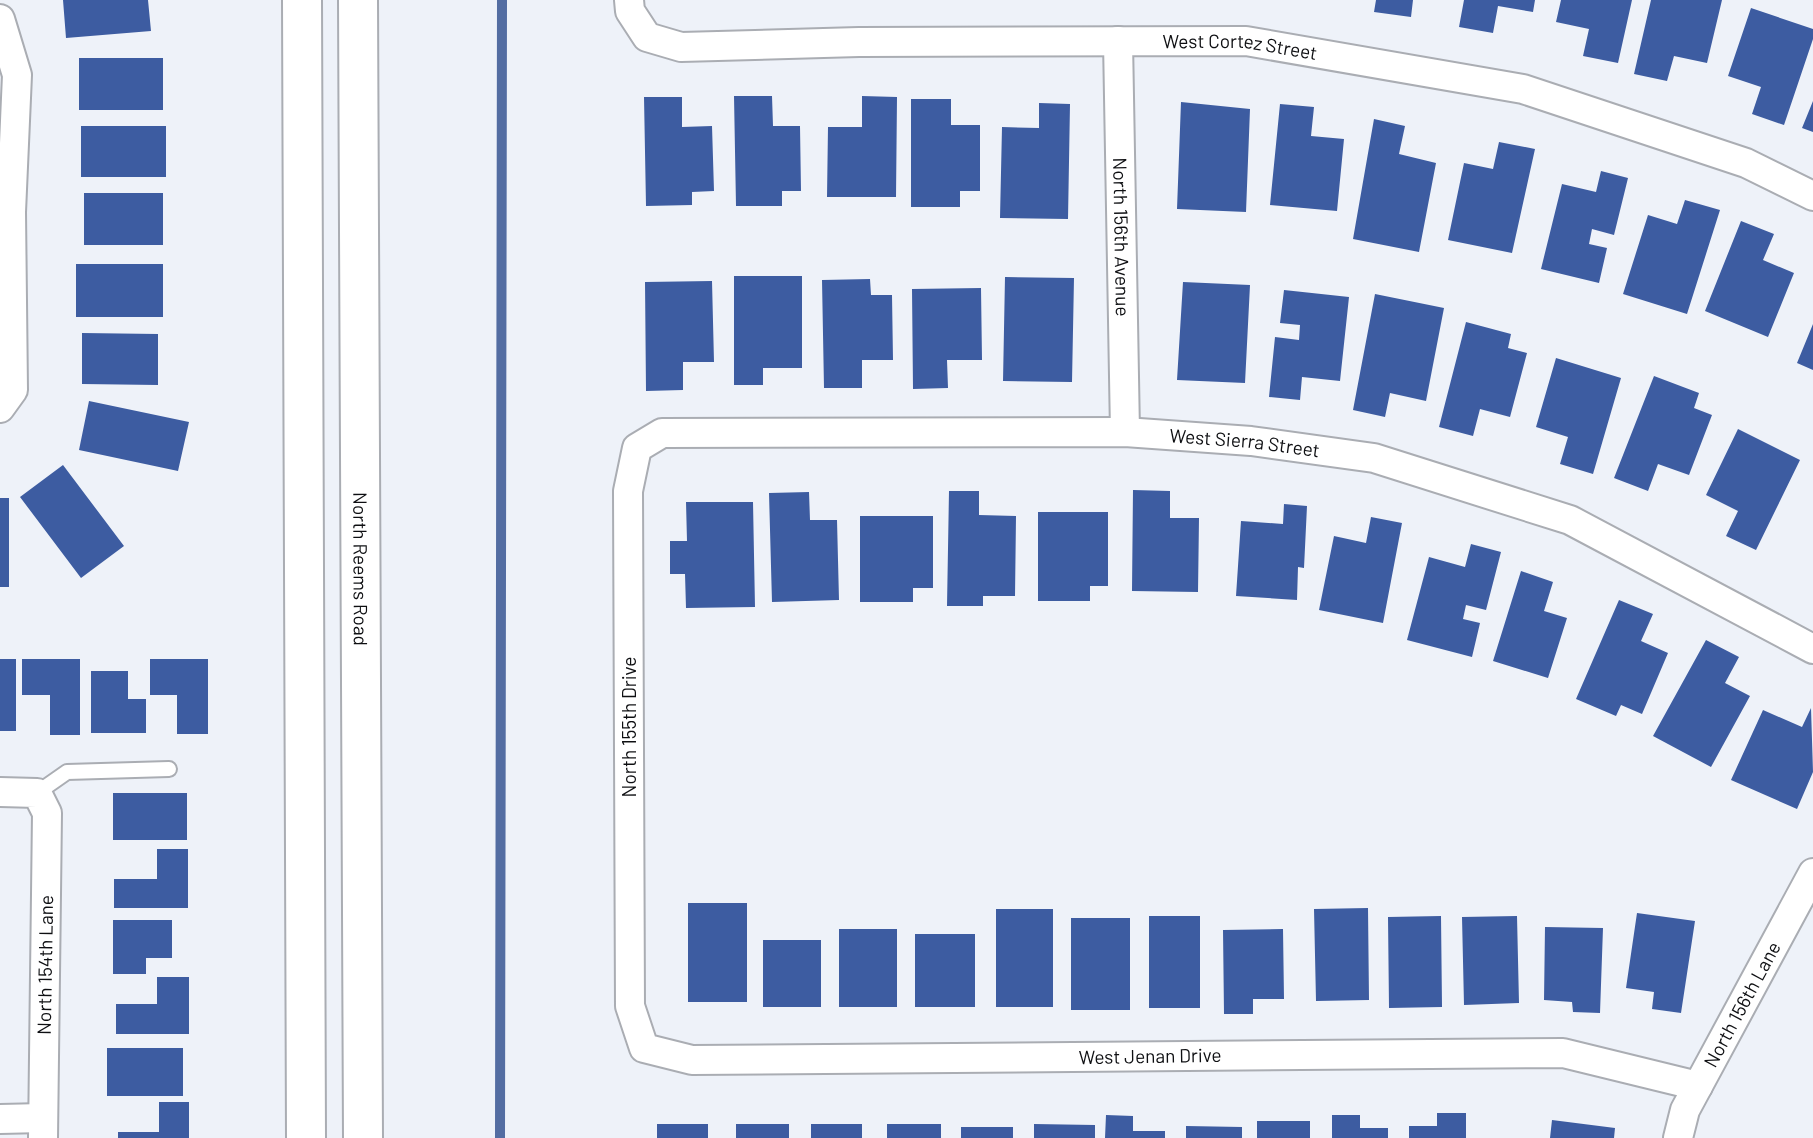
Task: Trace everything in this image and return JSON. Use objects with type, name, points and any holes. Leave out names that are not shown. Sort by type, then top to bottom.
[{"type":"main road","points":[[302,0],[306,1138]]},
{"type":"main road","name":"North Reems Road","points":[[358,0],[363,1138]]},
{"type":"street","name":"West Cortez Street","points":[[629,0],[630,11],[647,37],[681,47],[1246,41],[1523,89],[1746,163],[1813,196]]},
{"type":"street","points":[[0,19],[17,75],[11,212],[13,390],[0,408]]},
{"type":"street","name":"North 156th Avenue","points":[[1118,41],[1125,432]]},
{"type":"street","name":"West Sierra Street","points":[[637,449],[662,433],[1125,432],[1251,441],[1374,458],[1557,516],[1813,649]]},
{"type":"street","name":"North 155th Drive","points":[[630,1006],[628,491],[637,449]]},
{"type":"street","points":[[0,792],[37,793]]},
{"type":"street","name":"North 154th Lane","points":[[37,793],[47,813],[43,1128]]},
{"type":"street","name":"North 156th Lane","points":[[1678,1138],[1685,1110],[1813,873]]},
{"type":"street","name":"West Jenan Drive","points":[[630,1006],[644,1048],[692,1060],[1563,1052],[1698,1086]]},
{"type":"street","points":[[0,1118],[43,1128]]},
{"type":"lane","points":[[37,793],[67,772],[169,769]]},
{"type":"building","points":[[63,0],[148,0],[151,31],[66,38]]},
{"type":"building","points":[[1376,0],[1413,0],[1411,17],[1374,12]]},
{"type":"building","points":[[1464,0],[1535,0],[1533,12],[1498,6],[1493,33],[1459,27]]},
{"type":"building","points":[[1561,0],[1632,0],[1618,63],[1583,56],[1589,29],[1556,22]]},
{"type":"building","points":[[1651,0],[1722,0],[1707,63],[1674,56],[1667,81],[1634,74]]},
{"type":"building","points":[[1751,8],[1813,29],[1813,39],[1784,125],[1752,114],[1761,87],[1728,76]]},
{"type":"building","points":[[79,58],[163,58],[163,110],[79,110]]},
{"type":"building","points":[[734,96],[772,96],[773,126],[800,126],[801,191],[782,191],[782,206],[736,206]]},
{"type":"building","points":[[862,96],[897,97],[896,197],[827,197],[828,127],[862,127]]},
{"type":"building","points":[[644,97],[682,97],[682,127],[712,126],[714,191],[692,192],[692,205],[646,206]]},
{"type":"building","points":[[911,99],[951,99],[951,125],[980,125],[980,191],[960,191],[960,207],[911,207]]},
{"type":"building","points":[[1813,101],[1813,132],[1802,128]]},
{"type":"building","points":[[1181,102],[1250,109],[1246,212],[1177,209]]},
{"type":"building","points":[[1039,103],[1070,104],[1068,219],[1000,218],[1002,127],[1039,128]]},
{"type":"building","points":[[1280,104],[1314,107],[1311,136],[1344,139],[1337,211],[1270,205]]},
{"type":"building","points":[[1374,119],[1405,126],[1399,154],[1436,163],[1419,252],[1353,239]]},
{"type":"building","points":[[81,126],[166,126],[166,177],[81,177]]},
{"type":"building","points":[[1499,142],[1535,149],[1512,253],[1448,240],[1464,163],[1493,169]]},
{"type":"building","points":[[1601,171],[1628,178],[1614,235],[1592,229],[1589,244],[1607,248],[1599,283],[1541,269],[1562,184],[1596,192]]},
{"type":"building","points":[[84,193],[163,193],[163,245],[84,245]]},
{"type":"building","points":[[1685,200],[1720,210],[1687,314],[1623,294],[1648,215],[1677,224]]},
{"type":"building","points":[[1741,221],[1774,234],[1763,260],[1794,273],[1768,337],[1705,311]]},
{"type":"building","points":[[76,264],[163,264],[163,317],[76,317]]},
{"type":"building","points":[[734,276],[802,276],[802,368],[763,368],[763,385],[734,385]]},
{"type":"building","points":[[1005,277],[1074,278],[1072,382],[1003,381]]},
{"type":"building","points":[[870,279],[871,295],[892,295],[893,360],[862,360],[862,388],[824,388],[822,280]]},
{"type":"building","points":[[712,281],[714,362],[683,362],[683,390],[646,391],[645,282]]},
{"type":"building","points":[[1183,282],[1250,285],[1245,383],[1177,380]]},
{"type":"building","points":[[981,288],[982,360],[947,360],[948,388],[913,389],[912,289]]},
{"type":"building","points":[[1284,290],[1349,297],[1340,381],[1302,377],[1300,400],[1269,397],[1275,337],[1299,340],[1300,325],[1280,323]]},
{"type":"building","points":[[1375,294],[1444,308],[1426,401],[1390,393],[1385,417],[1353,410]]},
{"type":"building","points":[[1466,322],[1511,334],[1508,348],[1527,353],[1510,417],[1480,409],[1473,436],[1439,427]]},
{"type":"building","points":[[1813,324],[1813,370],[1797,363]]},
{"type":"building","points":[[82,333],[158,334],[158,385],[82,384]]},
{"type":"building","points":[[1556,358],[1621,378],[1593,474],[1560,464],[1568,437],[1536,427]]},
{"type":"building","points":[[1654,376],[1699,393],[1694,408],[1712,415],[1689,475],[1658,464],[1648,491],[1614,478]]},
{"type":"building","points":[[89,401],[189,422],[178,471],[79,450]]},
{"type":"building","points":[[1738,429],[1800,460],[1756,550],[1726,536],[1738,511],[1706,495]]},
{"type":"building","points":[[63,465],[124,546],[81,578],[20,497]]},
{"type":"building","points":[[1133,490],[1170,491],[1170,518],[1199,518],[1198,592],[1132,591]]},
{"type":"building","points":[[949,491],[979,491],[979,515],[1016,516],[1015,596],[983,596],[983,606],[947,606]]},
{"type":"building","points":[[809,492],[810,520],[837,520],[839,600],[772,602],[769,493]]},
{"type":"building","points":[[0,498],[9,498],[9,587],[0,587]]},
{"type":"building","points":[[686,502],[753,502],[755,607],[686,608],[685,574],[670,574],[670,541],[687,541]]},
{"type":"building","points":[[1284,504],[1307,506],[1304,568],[1298,567],[1297,600],[1236,596],[1241,521],[1283,524]]},
{"type":"building","points":[[1038,512],[1108,512],[1108,586],[1090,586],[1090,601],[1038,601]]},
{"type":"building","points":[[860,516],[933,516],[933,588],[913,588],[913,602],[860,602]]},
{"type":"building","points":[[1371,517],[1402,523],[1383,623],[1319,610],[1334,536],[1366,543]]},
{"type":"building","points":[[1471,544],[1501,552],[1486,610],[1466,605],[1463,619],[1480,623],[1472,657],[1407,640],[1429,557],[1465,567]]},
{"type":"building","points":[[1521,571],[1553,582],[1544,611],[1567,618],[1548,678],[1493,661]]},
{"type":"building","points":[[1619,600],[1653,614],[1641,641],[1668,653],[1642,714],[1621,705],[1616,716],[1576,699]]},
{"type":"building","points":[[1706,640],[1739,657],[1725,683],[1750,696],[1711,767],[1653,736]]},
{"type":"building","points":[[0,659],[16,659],[16,731],[0,731]]},
{"type":"building","points":[[22,659],[80,659],[80,735],[50,735],[50,695],[22,695]]},
{"type":"building","points":[[150,659],[208,659],[208,734],[177,734],[177,695],[150,695]]},
{"type":"building","points":[[91,671],[128,671],[128,699],[146,699],[146,733],[91,733]]},
{"type":"building","points":[[1811,708],[1813,772],[1797,809],[1731,780],[1763,710],[1802,727]]},
{"type":"building","points":[[113,793],[187,793],[187,840],[113,840]]},
{"type":"building","points":[[157,849],[188,849],[188,908],[114,908],[114,879],[157,879]]},
{"type":"building","points":[[688,903],[747,903],[747,1002],[688,1002]]},
{"type":"building","points":[[1368,908],[1369,1000],[1316,1001],[1314,909]]},
{"type":"building","points":[[996,909],[1053,909],[1053,1007],[996,1007]]},
{"type":"building","points":[[1637,913],[1695,921],[1681,1013],[1652,1009],[1654,992],[1626,988]]},
{"type":"building","points":[[1149,916],[1200,916],[1200,1008],[1149,1008]]},
{"type":"building","points":[[1441,916],[1442,1007],[1389,1008],[1388,917]]},
{"type":"building","points":[[1517,916],[1519,1003],[1464,1005],[1462,917]]},
{"type":"building","points":[[1071,918],[1130,918],[1130,1010],[1071,1010]]},
{"type":"building","points":[[113,920],[172,920],[172,958],[146,958],[146,974],[113,974]]},
{"type":"building","points":[[1545,927],[1603,928],[1600,1013],[1573,1012],[1572,1002],[1544,1000]]},
{"type":"building","points":[[839,929],[897,929],[897,1007],[839,1007]]},
{"type":"building","points":[[1283,929],[1284,999],[1253,999],[1253,1014],[1224,1014],[1223,930]]},
{"type":"building","points":[[915,934],[975,934],[975,1007],[915,1007]]},
{"type":"building","points":[[763,940],[821,940],[821,1007],[763,1007]]},
{"type":"building","points":[[157,977],[189,977],[189,1034],[116,1034],[116,1004],[157,1004]]},
{"type":"building","points":[[107,1048],[183,1048],[183,1096],[107,1096]]},
{"type":"building","points":[[159,1102],[189,1102],[189,1138],[118,1138],[118,1132],[159,1132]]},
{"type":"building","points":[[1437,1113],[1466,1113],[1466,1138],[1409,1138],[1409,1126],[1437,1126]]},
{"type":"building","points":[[1106,1115],[1133,1116],[1133,1131],[1165,1131],[1165,1138],[1105,1138]]},
{"type":"building","points":[[1332,1115],[1360,1115],[1360,1128],[1388,1128],[1388,1138],[1332,1138]]},
{"type":"building","points":[[1552,1120],[1615,1128],[1614,1138],[1550,1138]]},
{"type":"building","points":[[1257,1121],[1310,1121],[1310,1138],[1257,1138]]},
{"type":"building","points":[[657,1124],[708,1124],[708,1138],[657,1138]]},
{"type":"building","points":[[736,1124],[789,1124],[789,1138],[736,1138]]},
{"type":"building","points":[[811,1124],[862,1124],[862,1138],[811,1138]]},
{"type":"building","points":[[887,1124],[941,1124],[941,1138],[887,1138]]},
{"type":"building","points":[[1034,1124],[1095,1125],[1095,1138],[1034,1138]]},
{"type":"building","points":[[1186,1126],[1242,1127],[1242,1138],[1186,1138]]},
{"type":"building","points":[[961,1127],[1013,1127],[1013,1138],[961,1138]]},
{"type":"waterway","points":[[500,1138],[502,0]]}]
